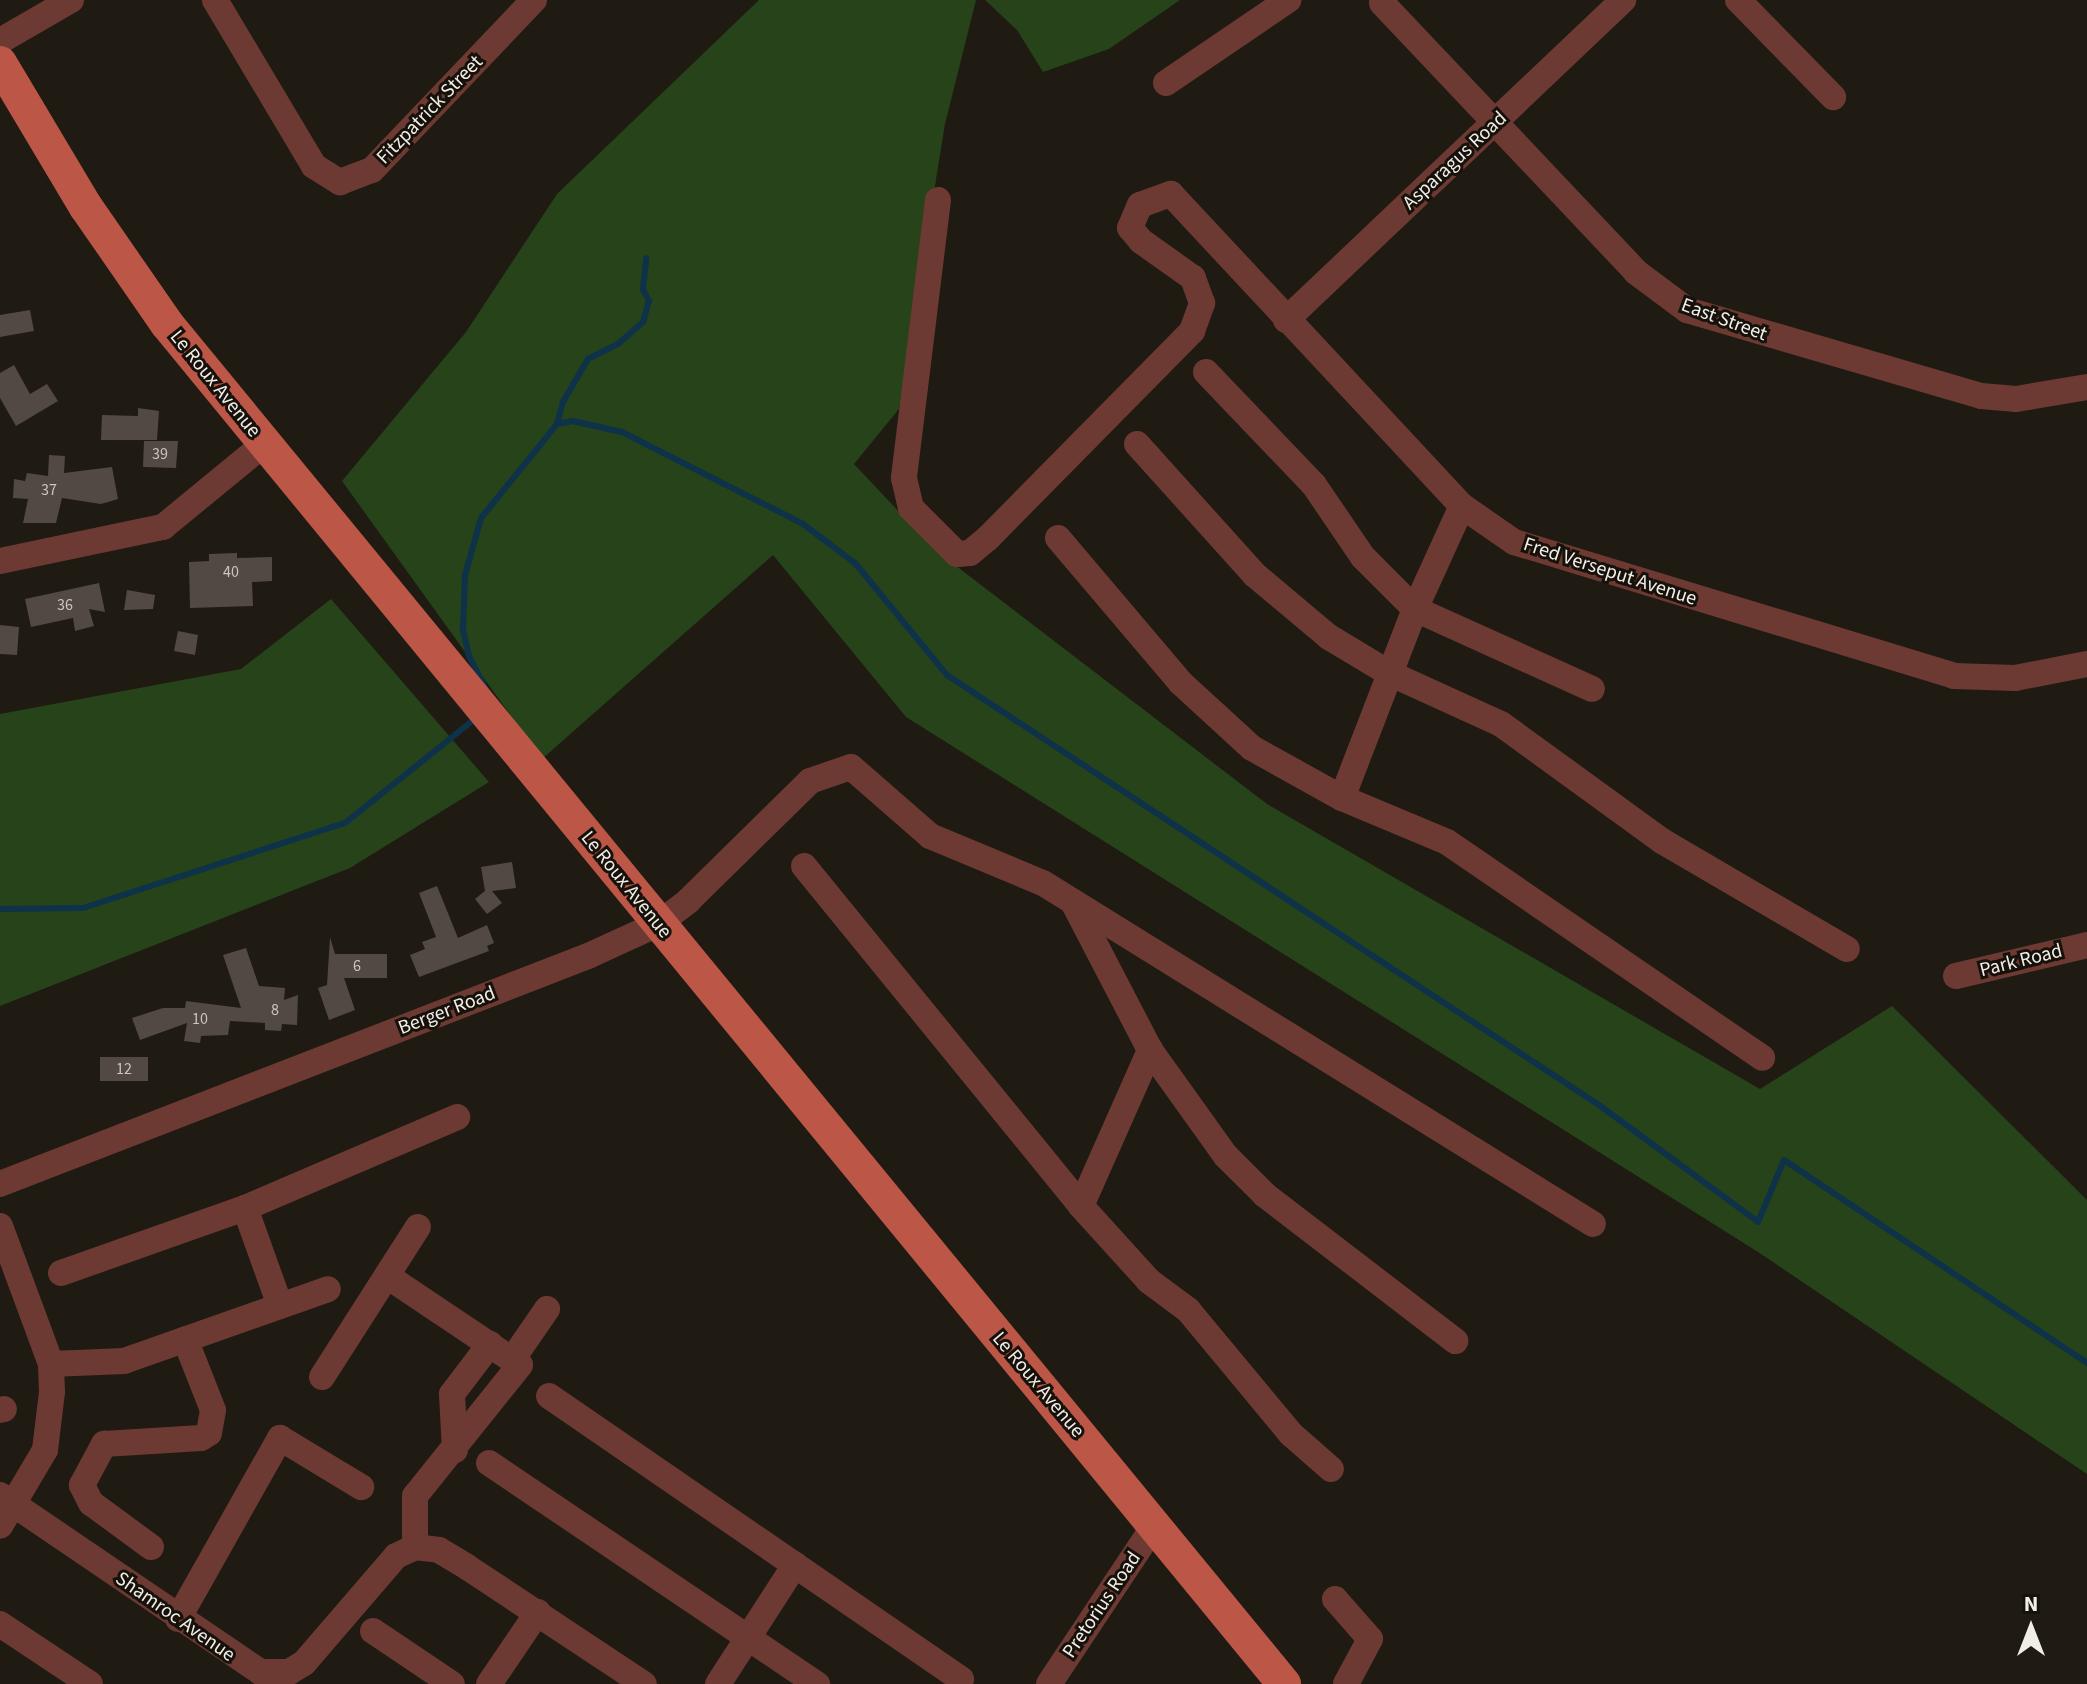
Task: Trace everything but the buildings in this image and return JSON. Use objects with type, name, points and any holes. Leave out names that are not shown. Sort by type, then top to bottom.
[{"type":"main road","name":"Le Roux Avenue","points":[[0,63],[86,207],[158,311],[1284,1684]]},
{"type":"street","points":[[0,41],[71,0]]},
{"type":"street","name":"Fitzpatrick Street","points":[[215,0],[314,166],[340,182],[372,170],[534,0]]},
{"type":"street","points":[[1166,83],[1288,0]]},
{"type":"street","name":"Asparagus Road","points":[[1286,320],[1623,0]]},
{"type":"street","points":[[1738,0],[1833,97]]},
{"type":"street","name":"East Street","points":[[1380,1],[1493,126],[1650,287],[1687,310],[1981,396],[2016,399],[2087,387]]},
{"type":"street","name":"Fred Verseput Avenue","points":[[938,200],[904,478],[906,496],[919,520],[961,555],[993,532],[1192,331],[1202,303],[1193,278],[1141,241],[1130,228],[1140,205],[1171,194],[1462,506],[1514,542],[1561,559],[1954,676],[2015,678],[2087,664]]},
{"type":"street","points":[[1206,372],[1314,485],[1363,557],[1415,609],[1592,689]]},
{"type":"street","points":[[0,561],[163,527],[264,444]]},
{"type":"street","points":[[1137,444],[1275,593],[1329,637],[1389,673],[1501,724],[1662,841],[1847,949]]},
{"type":"street","points":[[1342,798],[1415,609],[1462,506]]},
{"type":"street","points":[[1058,538],[1201,705],[1270,761],[1342,798],[1447,842],[1762,1058]]},
{"type":"street","name":"Berger Road","points":[[0,1184],[588,956],[658,924],[688,901],[810,781],[851,767],[930,836],[1013,866],[1073,902]]},
{"type":"street","points":[[804,866],[1081,1206],[1149,1281],[1188,1310],[1291,1434],[1331,1469]]},
{"type":"street","points":[[1073,902],[1150,1050],[1246,1178],[1455,1341]]},
{"type":"street","points":[[1073,902],[1593,1224]]},
{"type":"street","name":"Park Road","points":[[1956,976],[2087,945]]},
{"type":"street","points":[[1081,1206],[1150,1050]]},
{"type":"street","points":[[61,1273],[245,1208],[457,1117]]},
{"type":"street","points":[[245,1208],[280,1306]]},
{"type":"street","points":[[0,1226],[51,1364],[45,1450],[4,1509]]},
{"type":"street","points":[[322,1377],[418,1227]]},
{"type":"street","points":[[387,1276],[516,1362]]},
{"type":"street","points":[[51,1364],[124,1361],[328,1289]]},
{"type":"street","points":[[547,1309],[516,1362],[455,1450],[415,1496],[415,1547],[439,1550],[644,1684]]},
{"type":"street","points":[[151,1547],[91,1503],[82,1485],[104,1444],[201,1438],[209,1433],[213,1410],[185,1339]]},
{"type":"street","points":[[455,1450],[452,1394],[490,1344]]},
{"type":"street","points":[[549,1396],[961,1679]]},
{"type":"street","points":[[178,1619],[280,1438],[361,1487]]},
{"type":"street","points":[[489,1463],[817,1684]]},
{"type":"street","name":"Shamroc Avenue","points":[[4,1509],[248,1667],[274,1675],[289,1672],[320,1649],[396,1556],[415,1547]]},
{"type":"street","name":"Pretorius Road","points":[[1049,1684],[1154,1526]]},
{"type":"street","points":[[718,1684],[795,1565]]},
{"type":"street","points":[[1335,1599],[1370,1639],[1346,1684]]},
{"type":"street","points":[[489,1684],[538,1612]]},
{"type":"street","points":[[0,1624],[90,1684]]},
{"type":"street","points":[[373,1631],[452,1684]]},
{"type":"green space","points":[[759,0],[976,0],[945,124],[899,409],[854,464],[934,549],[1267,804],[1760,1089],[1892,1006],[2087,1200],[2087,1474],[1758,1252],[906,717],[773,555],[542,759],[342,481],[466,332],[557,194]]},
{"type":"green space","points":[[985,0],[1180,0],[1109,49],[1043,72],[1017,30]]},
{"type":"green space","points":[[331,599],[489,782],[350,868],[0,1006],[0,714],[241,669]]},
{"type":"waterway","points":[[557,424],[563,402],[588,359],[619,343],[643,322],[649,301],[643,289],[646,258]]},
{"type":"waterway","points":[[489,695],[469,656],[463,629],[465,575],[481,518],[557,424],[573,421],[622,432],[803,524],[855,563],[947,675],[1599,1105],[1758,1222],[1784,1160],[2087,1363]]},
{"type":"waterway","points":[[0,909],[83,908],[345,823],[476,718]]}]
